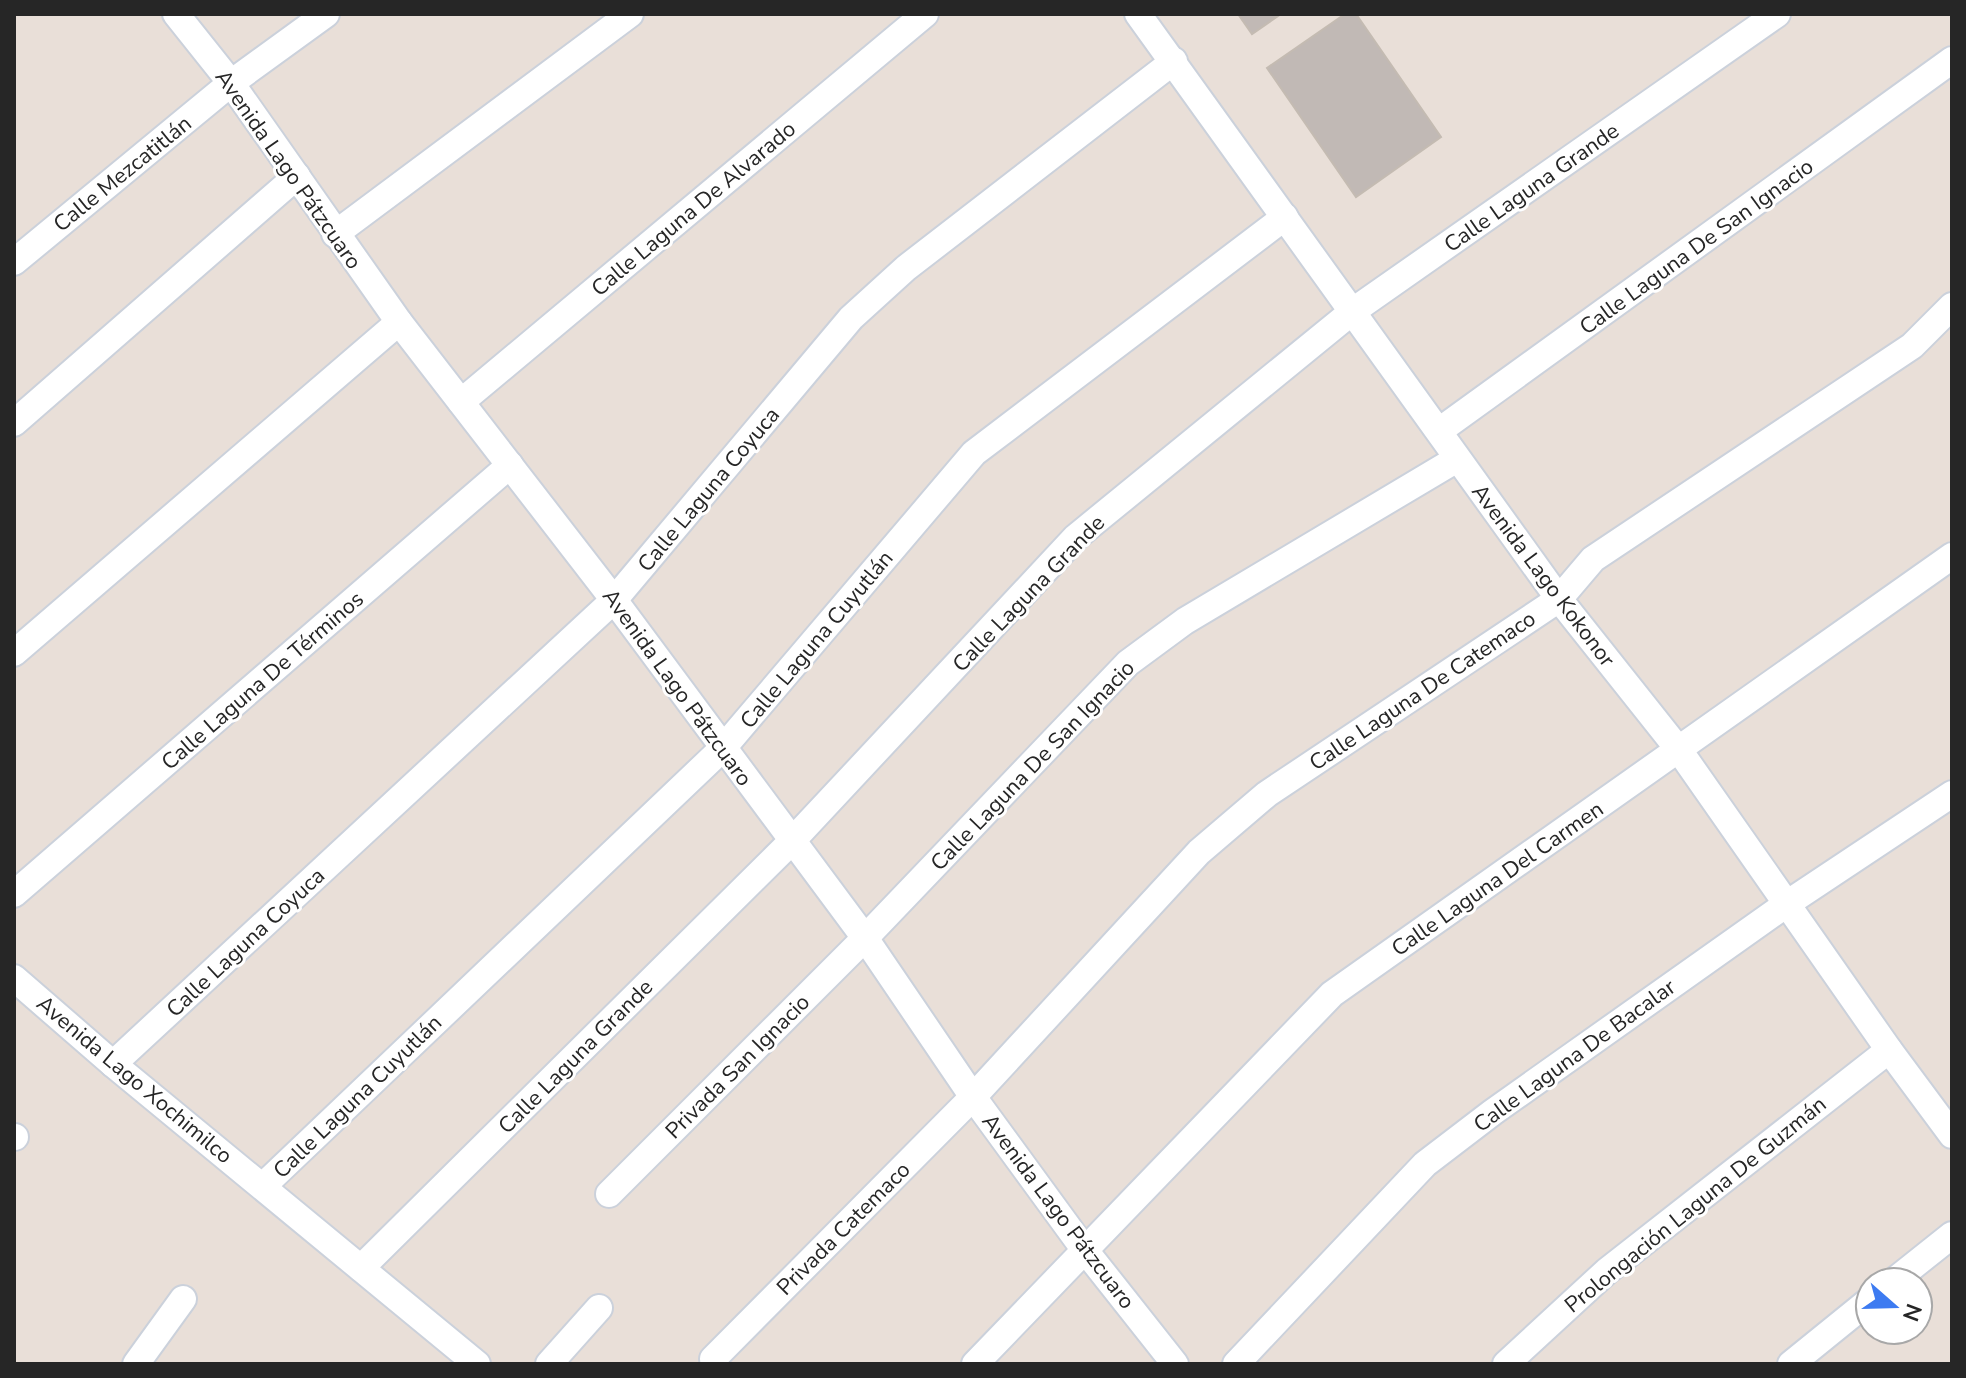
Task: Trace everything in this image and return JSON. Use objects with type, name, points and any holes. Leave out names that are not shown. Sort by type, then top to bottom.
[{"type":"street","name":"Avenida Lago Pátzcuaro","points":[[176,14],[231,83],[399,322],[614,600],[865,938],[973,1097],[1084,1249],[1175,1364]]},
{"type":"street","name":"Calle Mezcatitlán","points":[[14,262],[231,83],[326,14]]},
{"type":"street","points":[[335,234],[630,14]]},
{"type":"street","name":"Calle Laguna De Alvarado","points":[[461,402],[925,14]]},
{"type":"street","name":"Avenida Lago Kokonor","points":[[1138,14],[1559,599],[1679,750],[1952,1135]]},
{"type":"street","name":"Calle Laguna Grande","points":[[361,1268],[791,842],[1076,537],[1353,311],[1777,14]]},
{"type":"street","name":"Calle Laguna De San Ignacio","points":[[1439,431],[1952,60]]},
{"type":"street","name":"Calle Laguna Coyuca","points":[[113,1064],[614,600],[851,318],[906,268],[1174,61]]},
{"type":"street","points":[[14,423],[297,176]]},
{"type":"street","name":"Calle Laguna Cuyutlán","points":[[263,1186],[723,748],[974,453],[1285,217]]},
{"type":"street","name":"Calle Laguna De Catemaco","points":[[973,1097],[1199,852],[1267,794],[1559,599],[1593,559],[1912,346],[1952,306]]},
{"type":"street","points":[[14,653],[399,322]]},
{"type":"street","name":"Calle Laguna De San Ignacio","points":[[865,938],[1128,663],[1185,621],[1457,459]]},
{"type":"street","name":"Calle Laguna De Términos","points":[[14,894],[510,465]]},
{"type":"street","name":"Calle Laguna Del Carmen","points":[[975,1364],[1332,994],[1952,556]]},
{"type":"street","name":"Calle Laguna De Bacalar","points":[[1236,1364],[1425,1164],[1493,1112],[1788,903],[1952,794]]},
{"type":"street","name":"Privada San Ignacio","points":[[609,1194],[865,938]]},
{"type":"street","name":"Avenida Lago Xochimilco","points":[[14,978],[113,1064],[477,1364]]},
{"type":"street","name":"Prolongación Laguna De Guzmán","points":[[1506,1364],[1607,1271],[1889,1050]]},
{"type":"street","name":"Privada Catemaco","points":[[713,1359],[973,1097]]},
{"type":"street","points":[[1913,1266],[1952,1235]]},
{"type":"street","points":[[136,1364],[183,1299]]},
{"type":"street","points":[[549,1364],[599,1308]]},
{"type":"street","points":[[1791,1364],[1854,1313]]},
{"type":"building","points":[[1238,14],[1281,14],[1252,34]]},
{"type":"building","points":[[1345,14],[1356,14],[1441,137],[1356,197],[1267,68]]}]
